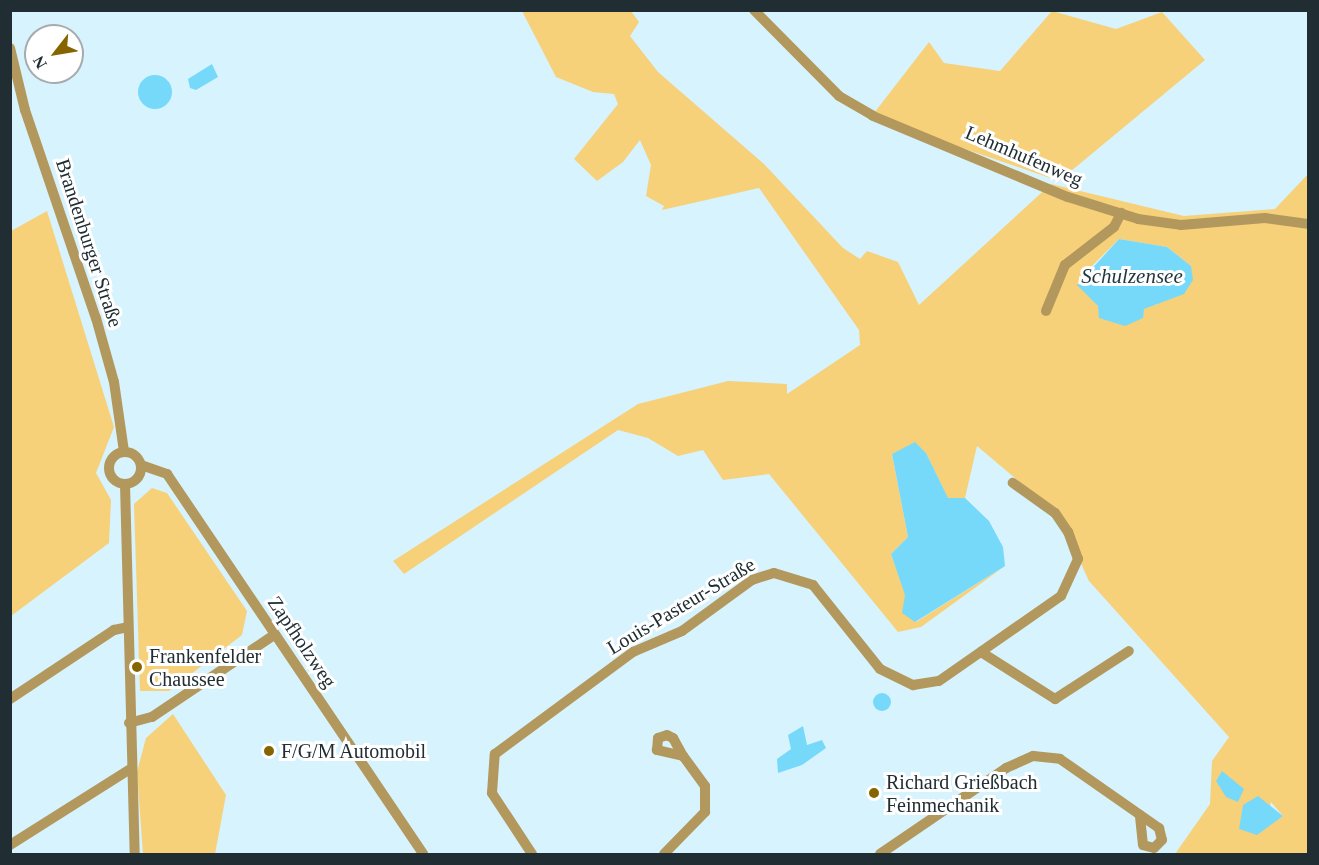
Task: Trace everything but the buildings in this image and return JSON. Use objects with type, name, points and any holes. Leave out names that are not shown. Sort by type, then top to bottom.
[{"type":"street","name":"Lehmhufenweg","points":[[754,10],[838,96],[913,130],[1121,213],[1181,225],[1265,218],[1308,224]]},
{"type":"street","name":"Brandenburger Straße","points":[[10,48],[25,110],[96,318],[114,382],[124,451]]},
{"type":"street","points":[[1046,311],[1065,265],[1114,227],[1121,213]]},
{"type":"street","points":[[124,451],[141,465],[135,481],[125,484],[108,471],[110,460],[124,451]]},
{"type":"street","name":"Zapfholzweg","points":[[141,465],[167,474],[423,855]]},
{"type":"street","name":"Louis-Pasteur-Straße","points":[[532,855],[492,793],[495,754],[633,652],[682,631],[752,580],[774,573],[813,585],[893,680],[913,685],[939,681],[1061,596],[1078,559],[1055,513],[1013,483]]},
{"type":"street","points":[[125,484],[130,769],[135,855]]},
{"type":"street","points":[[10,699],[114,630],[128,627]]},
{"type":"street","points":[[129,723],[152,717],[274,635]]},
{"type":"street","points":[[981,652],[1055,699],[1129,651]]},
{"type":"street","points":[[664,855],[705,812],[705,786],[683,756]]},
{"type":"street","points":[[880,855],[1006,768],[1033,756],[1060,759],[1140,815]]},
{"type":"street","points":[[10,845],[130,769]]},
{"type":"shaded area","points":[[522,11],[631,11],[639,22],[630,36],[658,72],[764,164],[843,248],[860,259],[867,251],[898,262],[919,305],[1051,184],[1184,216],[1275,209],[1308,174],[1308,854],[1175,854],[1210,804],[1212,761],[1229,737],[1089,581],[1058,514],[977,446],[965,498],[948,499],[926,453],[892,454],[908,537],[891,554],[916,622],[1005,566],[921,627],[898,632],[769,474],[723,480],[703,450],[678,456],[648,438],[618,430],[404,574],[393,561],[638,404],[728,381],[787,384],[787,394],[860,345],[859,330],[759,188],[662,210],[664,206],[646,196],[651,165],[640,140],[623,162],[597,181],[574,159],[618,104],[614,94],[593,92],[556,77]],"holes":[[[1119,239],[1167,247],[1191,266],[1156,305],[1098,306],[1079,279]],[[1271,802],[1283,816],[1266,827]]]},
{"type":"shaded area","points":[[1052,11],[1116,29],[1162,12],[1205,60],[1059,181],[871,117],[929,42],[944,63],[1000,71]]},
{"type":"shaded area","points":[[47,211],[114,427],[96,473],[111,500],[109,543],[11,616],[11,231]]},
{"type":"shaded area","points":[[152,488],[167,493],[247,611],[242,635],[169,691],[140,691],[134,504]]},
{"type":"shaded area","points":[[173,714],[226,795],[215,854],[143,854],[137,772],[146,738]]},
{"type":"water","points":[[212,64],[218,77],[196,90],[190,88],[188,79]]},
{"type":"water","points":[[155,75],[167,80],[172,92],[167,104],[155,109],[143,104],[138,92],[143,80]]},
{"type":"water","name":"Schulzensee","points":[[1119,239],[1167,247],[1191,266],[1193,280],[1184,294],[1144,309],[1143,318],[1125,326],[1099,318],[1098,306],[1077,285]]},
{"type":"water","points":[[915,442],[926,453],[948,498],[965,498],[989,521],[1003,547],[1005,566],[915,622],[902,613],[905,595],[891,554],[908,537],[892,454]]},
{"type":"water","points":[[882,693],[888,696],[891,702],[888,708],[882,711],[876,708],[873,702],[876,696]]},
{"type":"water","points":[[803,726],[807,745],[822,740],[826,748],[802,765],[778,773],[777,759],[791,749],[788,735]]},
{"type":"water","points":[[1222,771],[1244,789],[1238,802],[1226,797],[1216,781]]},
{"type":"water","points":[[1258,796],[1283,816],[1257,835],[1239,829],[1243,805]]},
{"type":"place","name":"Frankenfelder Chaussee","points":[[137,667]]},
{"type":"place","name":"F/G/M Automobil","points":[[269,751]]},
{"type":"place","name":"Richard Grießbach Feinmechanik","points":[[874,793]]}]
